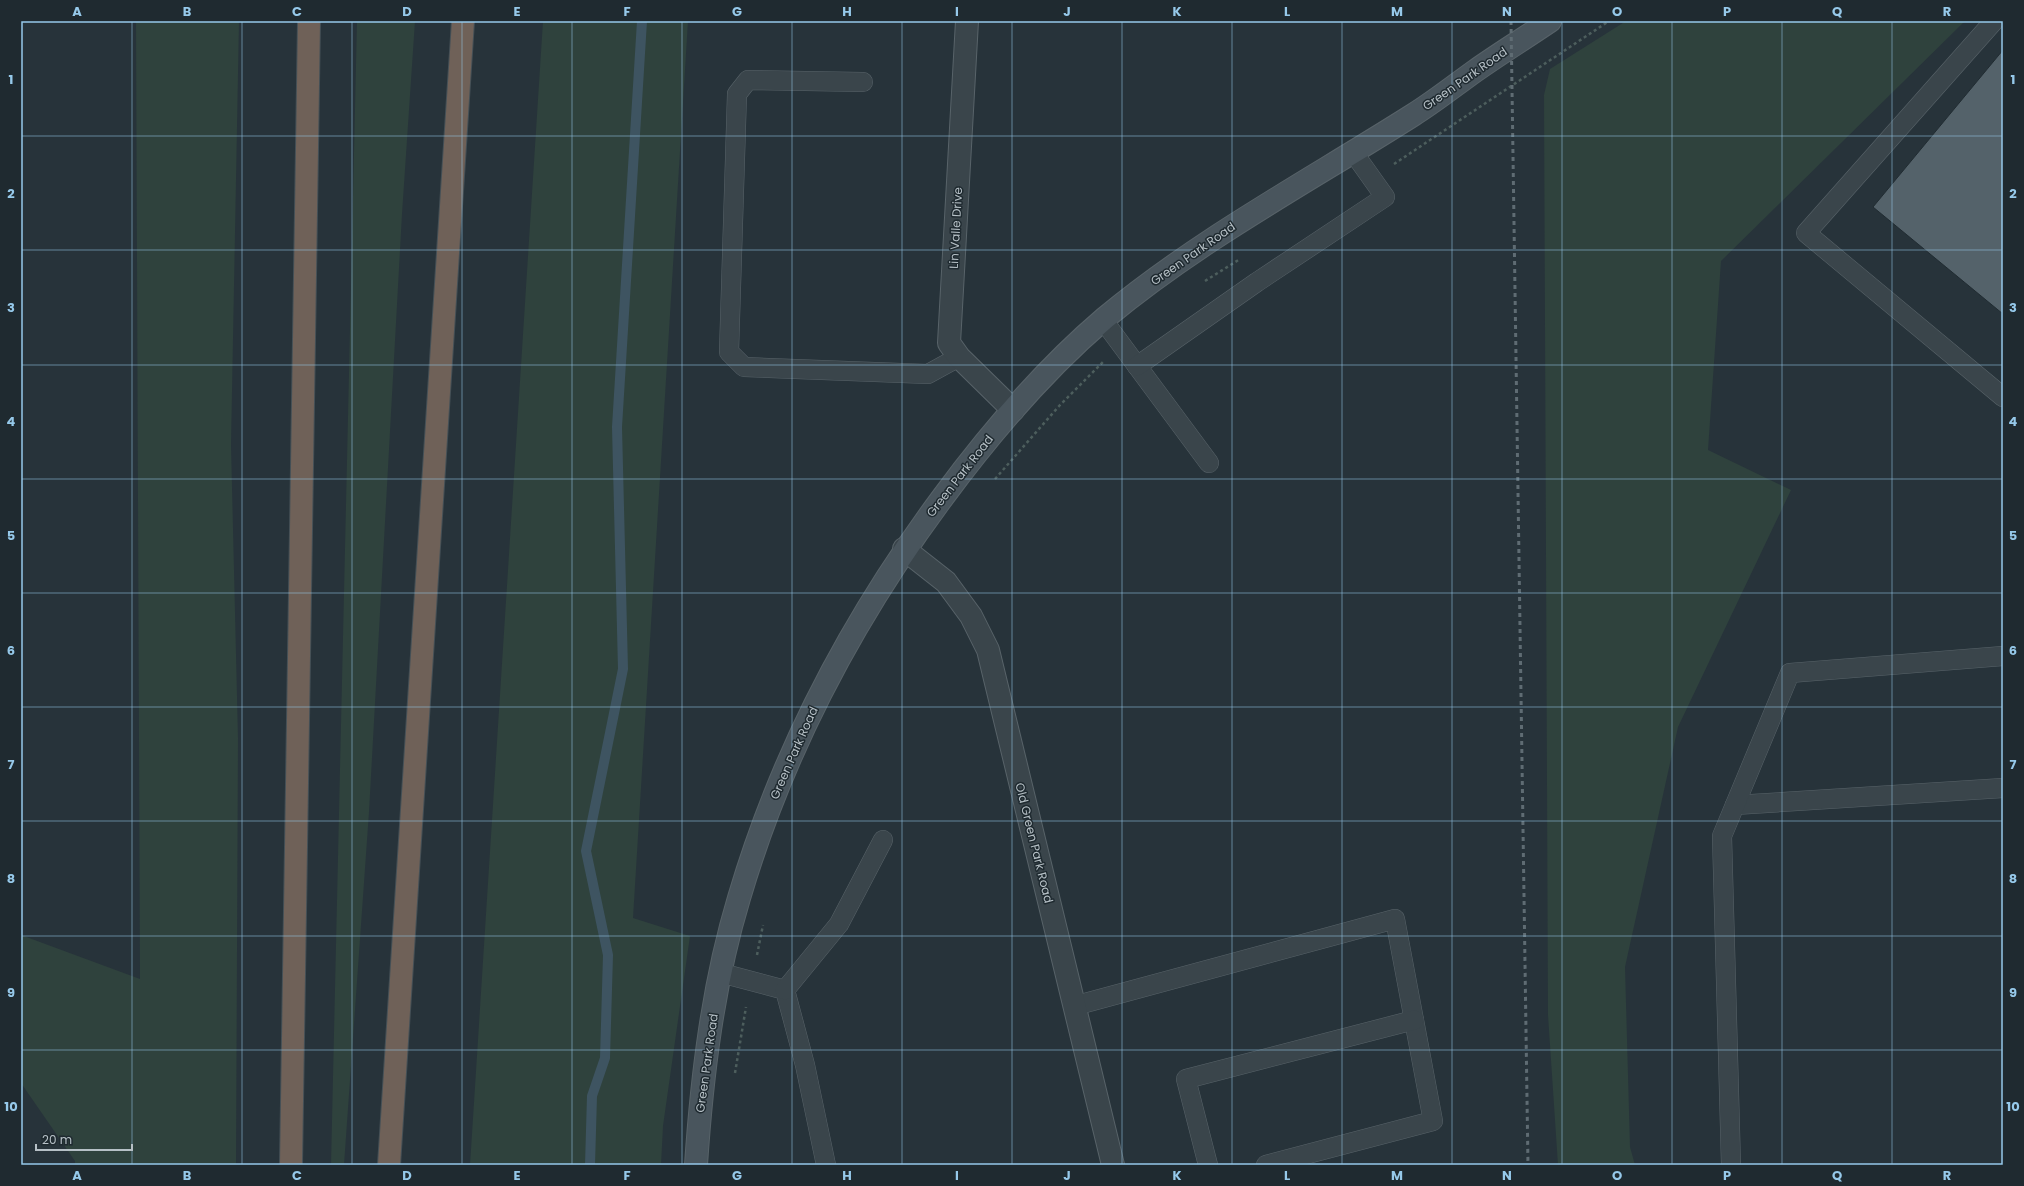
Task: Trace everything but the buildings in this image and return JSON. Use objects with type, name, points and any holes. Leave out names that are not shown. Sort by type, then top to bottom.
[{"type":"highway","points":[[291,1165],[310,21]]},
{"type":"highway","points":[[389,1165],[463,21]]},
{"type":"street","name":"Lin Valle Drive","points":[[968,21],[949,343],[959,357],[1013,410]]},
{"type":"street","name":"Green Park Road","points":[[696,1165],[699,1114],[709,1036],[721,973],[738,901],[759,836],[792,751],[830,673],[904,549],[975,453],[1055,364],[1103,320],[1162,273],[1222,232],[1417,113],[1550,21]]},
{"type":"street","name":"Old Green Park Road","points":[[904,549],[946,582],[970,616],[988,650],[1113,1165]]},
{"type":"lane","points":[[1994,21],[1806,233],[2003,397]]},
{"type":"lane","points":[[863,82],[748,80],[737,94],[729,352],[744,367],[928,374],[959,357]]},
{"type":"lane","points":[[1137,366],[1257,282],[1386,198],[1353,152]]},
{"type":"lane","points":[[1103,320],[1209,463]]},
{"type":"lane","points":[[1731,1165],[1722,836],[1790,673],[2003,656]]},
{"type":"lane","points":[[1736,805],[2003,788]]},
{"type":"lane","points":[[785,990],[839,924],[883,840]]},
{"type":"lane","points":[[1074,1006],[1396,919],[1433,1121],[1266,1165]]},
{"type":"lane","points":[[721,973],[785,990]]},
{"type":"lane","points":[[785,990],[805,1065],[826,1165]]},
{"type":"lane","points":[[1208,1165],[1186,1079],[1414,1020]]},
{"type":"path","points":[[1372,178],[1609,21]]},
{"type":"path","points":[[1204,281],[1244,256]]},
{"type":"path","points":[[989,485],[1060,405],[1121,345]]},
{"type":"path","points":[[734,1075],[764,920]]},
{"type":"green space","points":[[136,21],[239,21],[231,445],[238,738],[236,1165],[75,1165],[75,1161],[21,1083],[21,935],[140,979]]},
{"type":"green space","points":[[357,21],[415,21],[402,214],[369,812],[344,1165],[331,1165]]},
{"type":"green space","points":[[543,21],[688,21],[633,918],[690,936],[663,1126],[661,1165],[470,1165]]},
{"type":"green space","points":[[1626,21],[1965,21],[1721,261],[1708,450],[1791,490],[1678,727],[1625,967],[1630,1147],[1635,1165],[1558,1165],[1548,1015],[1544,95],[1550,69]]},
{"type":"waterway","points":[[590,1165],[592,1096],[605,1058],[608,955],[586,851],[623,669],[617,427],[642,21]]},
{"type":"railway","points":[[1511,21],[1528,1165]]}]
